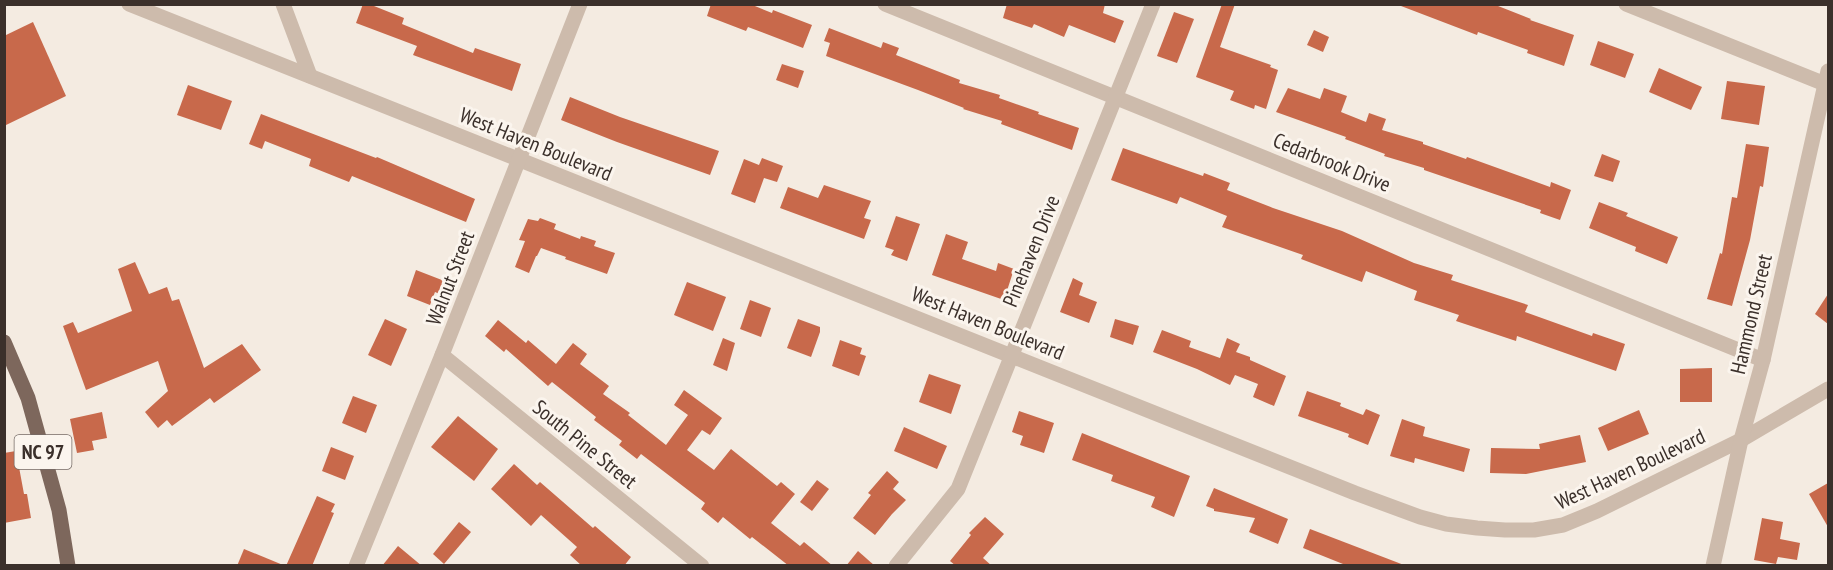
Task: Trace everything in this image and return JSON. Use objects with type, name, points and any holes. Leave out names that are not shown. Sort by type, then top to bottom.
[{"type":"main road","name":"NC 97","points":[[4,342],[28,398],[59,510],[68,566]]},
{"type":"street","name":"West Haven Boulevard","points":[[129,4],[1409,513],[1446,524],[1477,528],[1534,530],[1563,525],[1597,511],[1741,440],[1828,389]]},
{"type":"street","points":[[283,4],[310,76]]},
{"type":"street","name":"Walnut Street","points":[[356,566],[580,4]]},
{"type":"street","name":"Cedarbrook Drive","points":[[885,4],[1763,360]]},
{"type":"street","name":"Pinehaven Drive","points":[[896,566],[958,489],[1153,4]]},
{"type":"street","points":[[1626,4],[1827,78]]},
{"type":"street","name":"Hammond Street","points":[[1713,566],[1741,440],[1763,360],[1827,78]]},
{"type":"street","name":"South Pine Street","points":[[442,355],[702,566]]},
{"type":"building","points":[[363,4],[369,4],[404,18],[402,24],[473,53],[475,48],[521,64],[512,91],[413,55],[417,46],[356,23]]},
{"type":"building","points":[[711,4],[750,4],[812,25],[803,48],[748,27],[746,31],[707,16]]},
{"type":"building","points":[[1007,4],[1105,4],[1103,13],[1124,21],[1115,43],[1069,25],[1064,37],[1034,24],[1032,28],[1003,18]]},
{"type":"building","points":[[1222,4],[1235,4],[1220,47],[1271,65],[1270,67],[1278,70],[1266,109],[1255,105],[1254,109],[1230,100],[1234,91],[1196,77]]},
{"type":"building","points":[[1402,4],[1493,4],[1574,35],[1564,66],[1527,53],[1528,50],[1478,32],[1477,35],[1401,6]]},
{"type":"building","points":[[1174,12],[1194,19],[1177,63],[1157,56]]},
{"type":"building","points":[[33,22],[66,96],[4,126],[4,36]]},
{"type":"building","points":[[829,28],[881,48],[883,42],[899,48],[896,55],[960,80],[959,83],[1000,95],[999,98],[1079,128],[1072,150],[1001,124],[1002,121],[963,109],[826,56],[830,43],[824,41]]},
{"type":"building","points":[[1314,30],[1329,37],[1323,52],[1307,45]]},
{"type":"building","points":[[1598,41],[1634,54],[1625,78],[1590,65]]},
{"type":"building","points":[[782,64],[804,71],[798,88],[776,80]]},
{"type":"building","points":[[1659,68],[1702,87],[1691,110],[1649,92]]},
{"type":"building","points":[[1727,81],[1765,86],[1759,125],[1721,119]]},
{"type":"building","points":[[188,85],[232,101],[221,130],[177,115]]},
{"type":"building","points":[[1288,88],[1320,99],[1324,88],[1347,96],[1341,112],[1366,122],[1369,113],[1386,119],[1382,130],[1423,142],[1423,144],[1550,187],[1551,182],[1571,190],[1560,220],[1540,213],[1541,210],[1384,156],[1385,154],[1345,139],[1346,137],[1276,112]]},
{"type":"building","points":[[570,97],[719,151],[710,175],[561,120]]},
{"type":"building","points":[[261,114],[377,157],[475,199],[466,222],[352,176],[349,182],[309,166],[311,159],[265,141],[262,149],[249,144]]},
{"type":"building","points":[[1746,144],[1769,147],[1763,187],[1760,186],[1750,240],[1732,306],[1707,299],[1720,253],[1722,254],[1732,197],[1737,198]]},
{"type":"building","points":[[1123,148],[1230,183],[1227,190],[1342,231],[1414,263],[1453,275],[1451,280],[1528,305],[1525,312],[1592,336],[1593,333],[1625,344],[1616,371],[1517,336],[1516,341],[1456,321],[1459,315],[1414,300],[1417,291],[1366,271],[1362,282],[1301,259],[1303,255],[1222,227],[1227,216],[1180,197],[1177,204],[1111,180]]},
{"type":"building","points":[[1602,154],[1620,161],[1613,182],[1594,176]]},
{"type":"building","points":[[762,158],[783,166],[777,182],[764,178],[755,203],[731,194],[744,159],[759,165]]},
{"type":"building","points":[[824,185],[871,201],[864,218],[871,220],[864,239],[780,208],[788,187],[818,198]]},
{"type":"building","points":[[1599,202],[1628,213],[1626,216],[1678,237],[1667,264],[1635,251],[1636,247],[1589,228]]},
{"type":"building","points":[[896,216],[920,224],[907,261],[891,255],[894,250],[885,247]]},
{"type":"building","points":[[540,218],[556,224],[554,229],[580,239],[581,236],[596,241],[594,246],[615,253],[607,274],[541,248],[529,273],[515,267],[525,241],[519,240],[528,219],[538,221]]},
{"type":"building","points":[[946,234],[968,242],[962,259],[996,271],[998,263],[1014,269],[1004,300],[932,275]]},
{"type":"building","points":[[135,262],[149,294],[167,287],[172,301],[179,299],[204,368],[242,344],[261,370],[214,403],[210,398],[172,426],[167,420],[158,428],[145,412],[168,391],[158,361],[86,390],[63,326],[73,322],[78,333],[132,311],[118,269]]},
{"type":"building","points":[[416,270],[447,282],[442,295],[435,292],[430,305],[407,296]]},
{"type":"building","points":[[1073,278],[1083,283],[1079,295],[1097,302],[1089,323],[1060,312]]},
{"type":"building","points":[[687,282],[726,297],[713,331],[674,315]]},
{"type":"building","points":[[1828,294],[1828,324],[1815,314]]},
{"type":"building","points":[[750,300],[771,308],[761,337],[740,329]]},
{"type":"building","points":[[385,319],[407,329],[391,366],[368,355]]},
{"type":"building","points":[[798,319],[820,327],[811,357],[787,348]]},
{"type":"building","points":[[1115,319],[1139,326],[1133,345],[1110,337]]},
{"type":"building","points":[[498,320],[526,343],[528,340],[556,364],[573,343],[587,354],[580,364],[609,386],[603,394],[630,413],[628,415],[666,445],[688,415],[674,405],[684,390],[722,418],[710,435],[702,430],[687,450],[714,470],[731,449],[777,486],[781,482],[795,494],[771,523],[800,546],[804,542],[833,566],[789,566],[723,517],[718,523],[701,509],[705,503],[641,454],[637,459],[619,445],[622,441],[594,420],[596,417],[552,382],[548,386],[506,349],[504,352],[485,336]]},
{"type":"building","points":[[1162,330],[1191,341],[1189,347],[1220,358],[1227,338],[1240,344],[1236,352],[1286,376],[1274,406],[1253,397],[1258,384],[1235,375],[1230,385],[1153,352]]},
{"type":"building","points":[[723,338],[735,343],[727,371],[713,365]]},
{"type":"building","points":[[840,340],[862,348],[860,354],[866,356],[859,376],[832,366]]},
{"type":"building","points":[[1712,368],[1712,402],[1680,402],[1680,369]]},
{"type":"building","points":[[929,374],[961,385],[951,414],[919,402]]},
{"type":"building","points":[[1307,391],[1341,403],[1340,406],[1363,415],[1366,409],[1380,415],[1368,445],[1348,437],[1349,434],[1298,416]]},
{"type":"building","points":[[353,396],[377,405],[366,433],[342,423]]},
{"type":"building","points":[[1639,410],[1649,434],[1608,451],[1598,428]]},
{"type":"building","points":[[1019,411],[1054,423],[1044,453],[1020,445],[1023,436],[1012,432]]},
{"type":"building","points":[[102,412],[107,438],[92,441],[94,450],[77,453],[70,419]]},
{"type":"building","points":[[458,416],[498,449],[474,481],[431,447]]},
{"type":"building","points":[[1402,419],[1425,427],[1423,436],[1470,449],[1464,472],[1415,458],[1414,463],[1390,456]]},
{"type":"building","points":[[904,427],[947,446],[937,469],[894,451]]},
{"type":"building","points":[[1082,433],[1190,476],[1174,517],[1151,507],[1155,497],[1111,481],[1113,475],[1072,460]]},
{"type":"building","points":[[1580,435],[1586,462],[1526,474],[1490,473],[1491,448],[1540,449],[1539,444]]},
{"type":"building","points":[[331,447],[354,456],[345,480],[322,471]]},
{"type":"building","points":[[16,451],[31,518],[4,523],[4,453]]},
{"type":"building","points":[[514,464],[537,485],[540,482],[631,557],[624,566],[582,566],[570,555],[577,547],[541,515],[531,526],[491,489]]},
{"type":"building","points":[[887,471],[899,482],[893,489],[906,500],[875,535],[853,518],[871,495],[868,493]]},
{"type":"building","points":[[817,480],[829,489],[812,511],[800,502]]},
{"type":"building","points":[[1828,483],[1828,527],[1809,494]]},
{"type":"building","points":[[1214,488],[1288,519],[1278,544],[1249,532],[1255,518],[1214,511],[1206,506]]},
{"type":"building","points":[[317,496],[335,504],[331,512],[334,513],[312,566],[286,566]]},
{"type":"building","points":[[985,517],[1004,534],[983,558],[992,566],[956,566],[950,561],[971,535],[969,533]]},
{"type":"building","points":[[1762,518],[1783,522],[1780,539],[1800,543],[1797,560],[1778,557],[1776,564],[1754,560]]},
{"type":"building","points":[[459,522],[471,532],[444,564],[433,554]]},
{"type":"building","points":[[1310,529],[1404,566],[1348,566],[1303,548]]},
{"type":"building","points":[[398,546],[422,566],[382,566]]},
{"type":"building","points":[[244,549],[283,565],[283,566],[237,566]]},
{"type":"building","points":[[858,551],[875,566],[846,566]]}]
